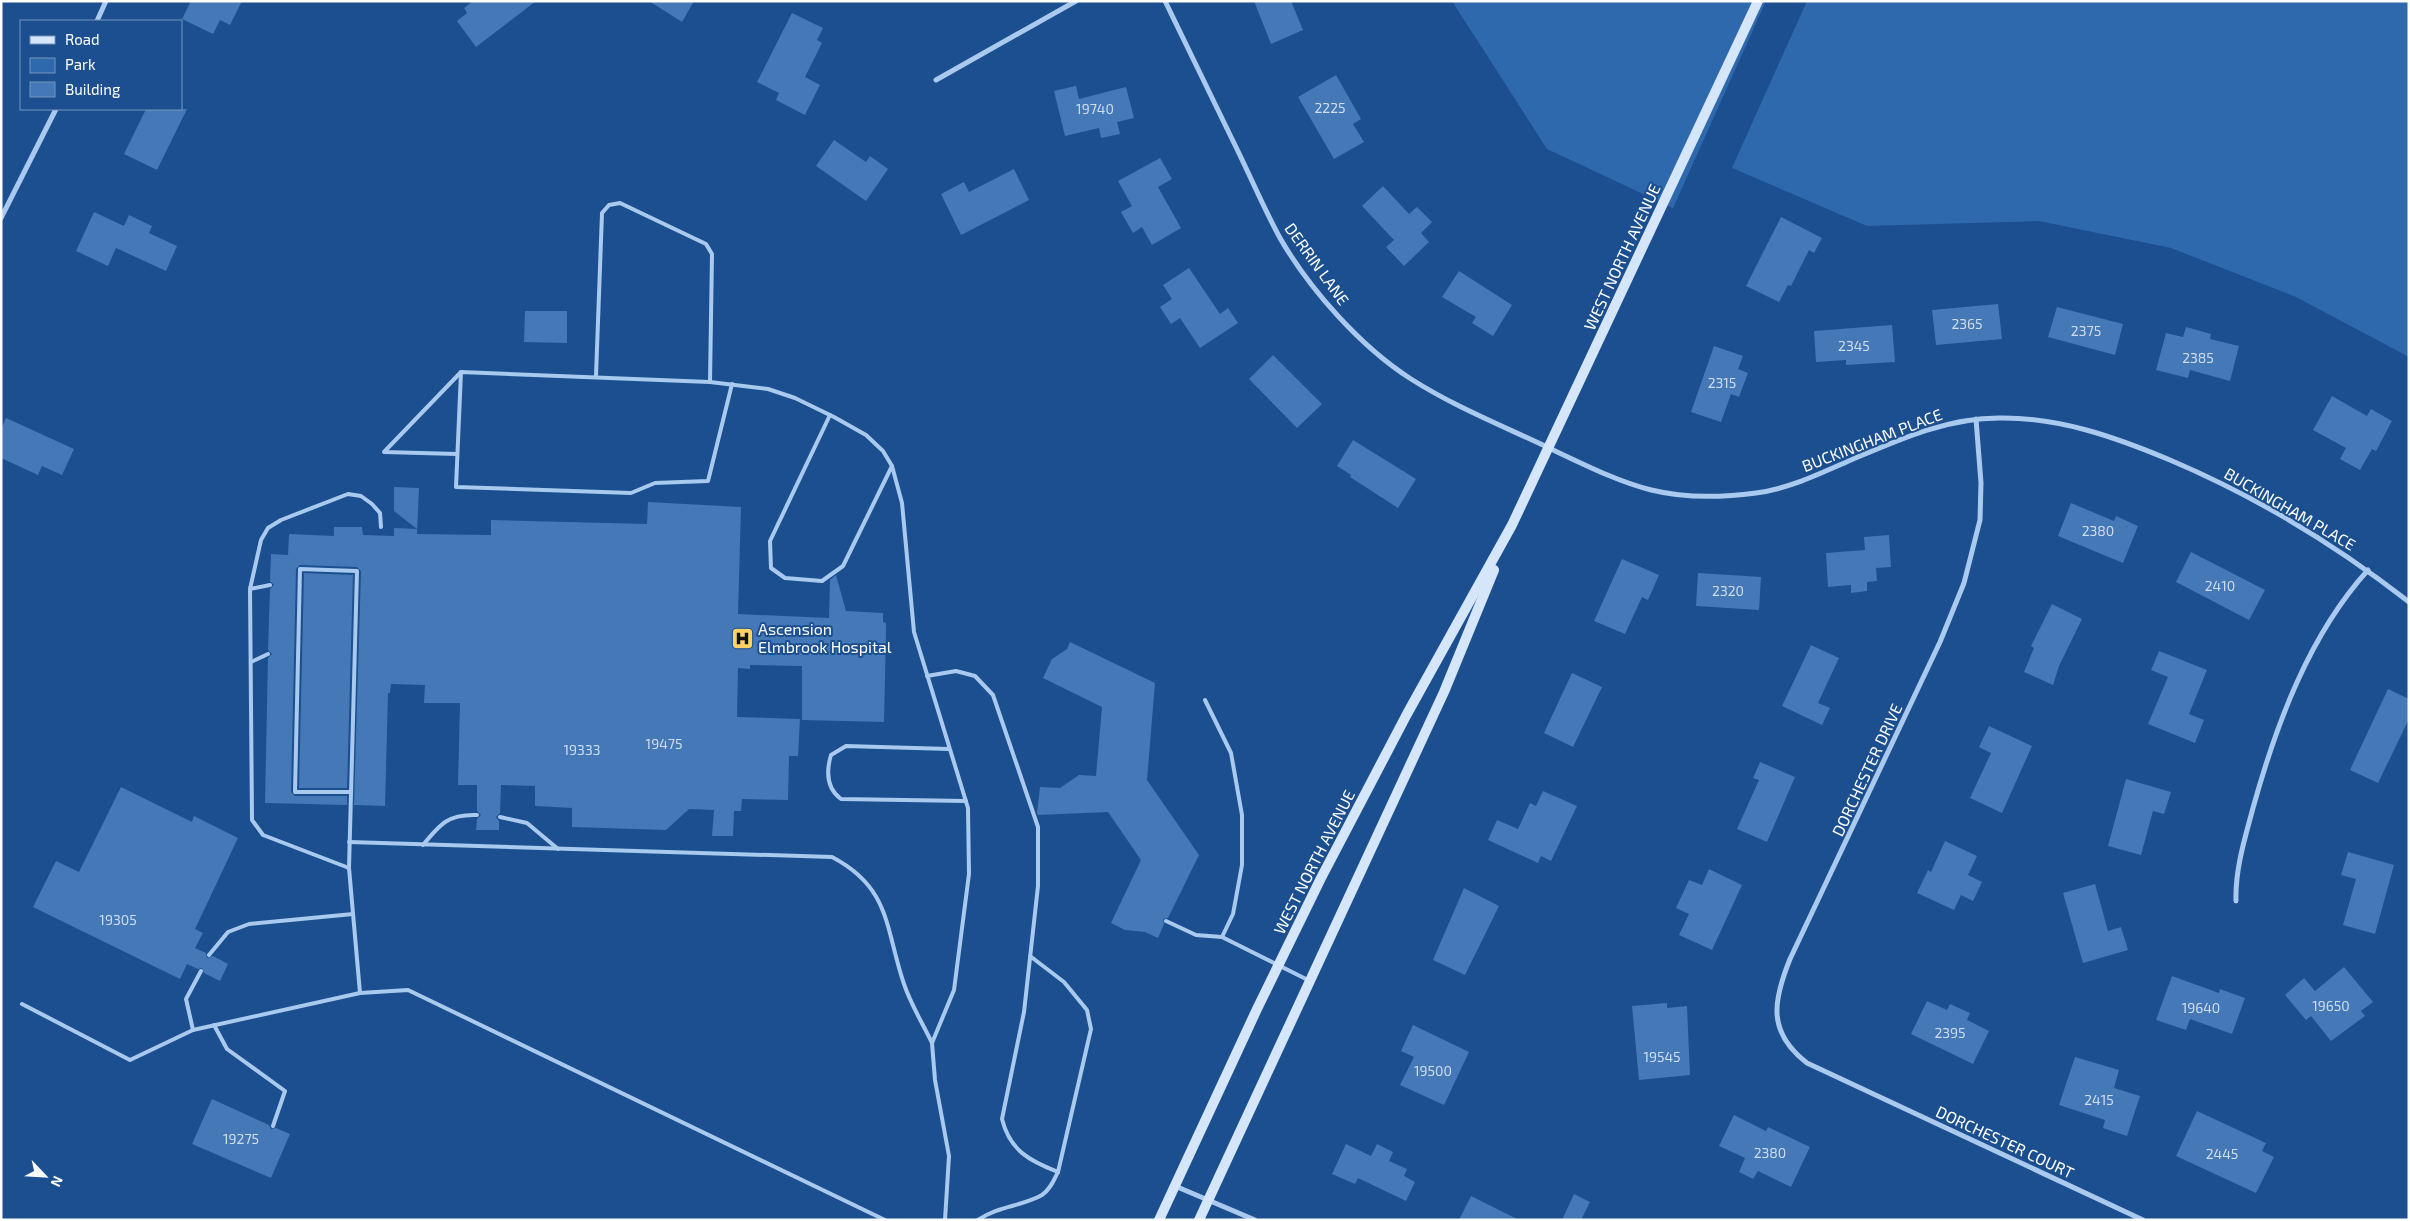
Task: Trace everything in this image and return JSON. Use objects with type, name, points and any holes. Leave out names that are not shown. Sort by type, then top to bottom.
[{"type":"main road","name":"WEST NORTH AVENUE","points":[[1158,1220],[1321,878],[1403,723],[1512,525],[1550,448],[1758,1]]},
{"type":"main road","name":"WEST NORTH AVENUE","points":[[1199,1220],[1444,692],[1512,525]]},
{"type":"street","points":[[97,20],[106,1]]},
{"type":"street","points":[[936,80],[1076,1]]},
{"type":"street","name":"DERRIN LANE","points":[[1165,1],[1281,240],[1314,286],[1352,331],[1409,378],[1478,417],[1550,448]]},
{"type":"street","points":[[1,218],[55,110]]},
{"type":"street","name":"BUCKINGHAM PLACE","points":[[1550,448],[1624,483],[1667,494],[1704,498],[1761,493],[1813,478],[1926,429],[1976,419],[1999,418],[2055,421],[2145,450],[2216,480],[2259,502],[2322,539],[2368,570],[2409,602]]},
{"type":"street","name":"DORCHESTER DRIVE","points":[[1857,1088],[1807,1063],[1791,1050],[1781,1033],[1777,1016],[1777,997],[1790,959],[1940,642],[1964,583],[1980,520],[1981,483],[1976,419]]},
{"type":"street","points":[[2236,901],[2236,883],[2244,838],[2276,732],[2302,674],[2327,627],[2368,570]]},
{"type":"street","name":"DORCHESTER COURT","points":[[1857,1088],[2143,1220]]},
{"type":"street","points":[[1175,1185],[1254,1220]]},
{"type":"lane","points":[[596,376],[602,213],[609,205],[620,203],[706,244],[712,254],[710,382]]},
{"type":"lane","points":[[461,372],[456,487],[631,492],[655,483],[708,482],[732,384]]},
{"type":"lane","points":[[457,454],[384,452],[461,372],[710,382],[768,389],[795,398],[830,415],[866,435],[883,451],[892,466],[902,503],[914,632],[968,808],[969,874],[962,941],[954,990],[932,1043]]},
{"type":"lane","points":[[830,415],[770,540],[771,568],[785,578],[822,580],[843,566],[892,466]]},
{"type":"lane","points":[[349,868],[262,835],[252,820],[250,589],[261,540],[268,528],[280,520],[348,494],[361,496],[372,504],[380,513],[381,527]]},
{"type":"lane","points":[[351,792],[295,792],[300,569],[357,571],[349,868],[360,992]]},
{"type":"lane","points":[[250,589],[270,585]]},
{"type":"lane","points":[[251,662],[268,654]]},
{"type":"lane","points":[[927,676],[956,671],[975,676],[993,695],[1038,827],[1038,886],[1024,1012],[1002,1119],[1006,1135],[1030,1161],[1058,1172]]},
{"type":"lane","points":[[1205,700],[1232,753],[1242,815],[1242,865],[1233,914],[1222,936]]},
{"type":"lane","points":[[949,749],[846,746],[832,755],[828,785],[833,793],[842,799],[966,801]]},
{"type":"lane","points":[[423,845],[448,820],[460,814],[477,815]]},
{"type":"lane","points":[[500,817],[527,823],[558,849]]},
{"type":"lane","points":[[349,842],[832,857],[850,866],[869,884],[881,903],[904,986],[932,1043],[935,1080],[950,1156],[945,1220]]},
{"type":"lane","points":[[209,954],[228,932],[249,924],[353,914]]},
{"type":"lane","points":[[1166,921],[1196,934],[1222,936],[1310,981]]},
{"type":"lane","points":[[978,1220],[1006,1206],[1042,1195],[1051,1186],[1058,1172],[1091,1029],[1087,1010],[1064,982],[1030,956]]},
{"type":"lane","points":[[193,1030],[186,998],[201,971]]},
{"type":"lane","points":[[22,1004],[130,1060],[193,1030],[360,992],[408,990],[885,1220]]},
{"type":"lane","points":[[214,1025],[227,1049],[285,1091],[273,1126]]},
{"type":"green space","points":[[1452,1],[1766,1],[1673,208],[1547,149]]},
{"type":"green space","points":[[1807,1],[2409,1],[2409,357],[2296,297],[2171,248],[2039,221],[1867,226],[1732,168]]},
{"type":"building","points":[[191,1],[242,1],[230,25],[220,20],[213,34],[182,19]]},
{"type":"building","points":[[473,1],[536,1],[476,47],[457,21],[467,13],[464,8]]},
{"type":"building","points":[[649,1],[694,1],[682,22]]},
{"type":"building","points":[[1254,1],[1291,1],[1303,30],[1271,44]]},
{"type":"building","points":[[792,13],[823,28],[817,40],[822,43],[805,77],[820,85],[805,115],[776,100],[779,93],[757,82]]},
{"type":"building","points":[[1336,75],[1361,119],[1353,124],[1364,142],[1334,159],[1298,97]]},
{"type":"building","points":[[1076,86],[1079,99],[1126,87],[1134,118],[1117,122],[1120,134],[1101,138],[1099,128],[1065,136],[1054,91]]},
{"type":"building","points":[[187,109],[157,170],[124,154],[146,110]]},
{"type":"building","points":[[834,140],[866,162],[870,156],[888,169],[866,201],[816,166]]},
{"type":"building","points":[[1160,158],[1172,179],[1158,187],[1181,228],[1152,245],[1142,227],[1133,233],[1121,212],[1132,206],[1118,181]]},
{"type":"building","points":[[1014,169],[1029,200],[961,235],[941,194],[964,182],[969,192]]},
{"type":"building","points":[[1383,186],[1409,214],[1417,207],[1432,222],[1421,233],[1429,242],[1404,266],[1386,247],[1394,240],[1362,206]]},
{"type":"building","points":[[94,212],[124,226],[129,215],[152,226],[149,233],[177,246],[166,271],[116,248],[108,266],[76,251]]},
{"type":"building","points":[[1781,217],[1822,238],[1814,253],[1809,250],[1791,286],[1788,285],[1779,302],[1746,286]]},
{"type":"building","points":[[1189,268],[1220,314],[1228,308],[1238,323],[1200,348],[1180,318],[1171,324],[1160,307],[1172,299],[1163,285]]},
{"type":"building","points":[[1459,271],[1512,305],[1493,336],[1472,323],[1476,317],[1442,297]]},
{"type":"building","points":[[1998,304],[2002,339],[1936,345],[1932,310]]},
{"type":"building","points":[[2057,307],[2123,324],[2115,355],[2048,337]]},
{"type":"building","points":[[525,311],[567,311],[567,343],[524,342]]},
{"type":"building","points":[[1892,325],[1895,362],[1846,365],[1846,360],[1816,362],[1814,331]]},
{"type":"building","points":[[2186,327],[2211,334],[2210,339],[2239,346],[2230,381],[2190,370],[2188,378],[2156,370],[2166,333],[2183,337]]},
{"type":"building","points":[[1714,346],[1743,356],[1738,369],[1748,373],[1739,397],[1731,394],[1721,422],[1691,412]]},
{"type":"building","points":[[1273,355],[1322,404],[1297,428],[1249,379]]},
{"type":"building","points":[[2332,396],[2367,416],[2371,409],[2392,421],[2376,451],[2372,449],[2360,470],[2340,459],[2346,448],[2313,430]]},
{"type":"building","points":[[6,418],[74,449],[62,475],[42,466],[38,475],[1,458],[1,429]]},
{"type":"building","points":[[1353,440],[1416,479],[1398,508],[1350,477],[1351,475],[1337,466]]},
{"type":"building","points":[[394,487],[419,488],[417,534],[491,535],[491,520],[647,524],[648,502],[741,507],[738,614],[829,618],[830,580],[836,575],[846,611],[883,613],[883,622],[886,623],[884,722],[802,720],[802,666],[750,665],[750,669],[738,668],[737,717],[800,719],[798,756],[789,756],[788,800],[742,799],[741,811],[734,811],[733,836],[712,836],[714,810],[689,809],[666,830],[572,827],[572,808],[535,806],[535,786],[501,785],[500,813],[496,817],[499,821],[499,830],[476,830],[477,819],[481,815],[477,811],[477,785],[458,785],[460,703],[424,703],[425,685],[391,684],[390,693],[388,693],[385,806],[354,805],[361,571],[357,567],[300,565],[296,569],[291,792],[295,796],[347,796],[347,805],[265,803],[268,658],[272,654],[268,650],[270,589],[274,585],[270,581],[271,554],[288,555],[289,534],[334,536],[334,527],[362,527],[363,535],[394,536],[394,528],[417,529],[394,511]]},
{"type":"building","points":[[2071,503],[2114,521],[2116,516],[2138,526],[2123,563],[2058,536]]},
{"type":"building","points":[[1889,535],[1891,567],[1876,568],[1877,581],[1867,582],[1867,591],[1851,593],[1851,585],[1828,587],[1826,553],[1865,550],[1864,537]]},
{"type":"building","points":[[2191,552],[2265,590],[2249,620],[2176,582]]},
{"type":"building","points":[[1622,559],[1659,575],[1648,600],[1642,597],[1625,634],[1594,621]]},
{"type":"building","points":[[304,573],[353,575],[347,788],[299,788]]},
{"type":"building","points":[[1698,573],[1761,577],[1759,610],[1696,606]]},
{"type":"building","points":[[2052,604],[2082,619],[2059,666],[2053,685],[2024,672],[2034,648],[2031,646]]},
{"type":"building","points":[[1070,642],[1155,683],[1147,780],[1199,855],[1168,918],[1163,919],[1164,924],[1158,938],[1145,932],[1125,930],[1111,923],[1141,860],[1108,812],[1038,815],[1037,813],[1040,787],[1060,788],[1079,775],[1096,776],[1102,707],[1043,678],[1052,659],[1067,649]]},
{"type":"building","points":[[1811,645],[1839,658],[1818,703],[1830,708],[1822,725],[1782,706]]},
{"type":"building","points":[[2159,651],[2207,670],[2189,714],[2204,720],[2195,743],[2148,724],[2168,677],[2151,670]]},
{"type":"building","points":[[1572,673],[1602,687],[1573,747],[1544,733]]},
{"type":"building","points":[[2388,689],[2409,699],[2409,719],[2378,783],[2350,770]]},
{"type":"building","points":[[1989,726],[2032,746],[2002,813],[1970,798],[1991,753],[1979,747]]},
{"type":"building","points":[[1760,762],[1795,777],[1767,842],[1737,829],[1759,780],[1753,778]]},
{"type":"building","points":[[2126,779],[2171,792],[2164,814],[2153,811],[2141,855],[2108,846]]},
{"type":"building","points":[[121,787],[192,822],[194,816],[238,838],[195,929],[203,933],[195,948],[206,953],[207,958],[213,956],[228,964],[220,981],[204,973],[202,968],[198,969],[187,964],[180,979],[33,907],[56,861],[79,872]]},
{"type":"building","points":[[1543,791],[1577,806],[1551,861],[1541,856],[1538,863],[1488,840],[1497,820],[1518,829],[1530,803],[1536,806]]},
{"type":"building","points":[[1945,841],[1977,856],[1968,875],[1982,882],[1973,901],[1961,895],[1954,910],[1917,893],[1928,870],[1931,872]]},
{"type":"building","points":[[2348,852],[2394,865],[2375,934],[2343,925],[2356,879],[2341,875]]},
{"type":"building","points":[[1709,869],[1742,885],[1712,950],[1679,935],[1689,914],[1676,908],[1689,880],[1702,885]]},
{"type":"building","points":[[2095,884],[2108,931],[2121,927],[2128,950],[2083,963],[2063,893]]},
{"type":"building","points":[[1464,888],[1499,906],[1465,975],[1433,960]]},
{"type":"building","points":[[2344,967],[2373,1002],[2361,1011],[2365,1016],[2331,1041],[2311,1016],[2306,1020],[2285,995],[2304,978],[2315,991]]},
{"type":"building","points":[[2172,976],[2219,993],[2220,989],[2245,998],[2232,1034],[2190,1019],[2186,1030],[2156,1020]]},
{"type":"building","points":[[1927,1001],[1947,1010],[1950,1004],[1970,1013],[1967,1020],[1989,1031],[1973,1064],[1911,1034]]},
{"type":"building","points":[[1667,1003],[1667,1008],[1687,1006],[1690,1075],[1639,1080],[1632,1006]]},
{"type":"building","points":[[1413,1025],[1469,1052],[1444,1105],[1400,1085],[1414,1057],[1401,1051]]},
{"type":"building","points":[[2075,1057],[2119,1070],[2114,1088],[2140,1096],[2127,1136],[2103,1128],[2105,1120],[2059,1105]]},
{"type":"building","points":[[212,1099],[269,1125],[271,1129],[276,1128],[290,1134],[271,1178],[192,1144]]},
{"type":"building","points":[[2197,1111],[2266,1143],[2262,1151],[2274,1157],[2256,1193],[2176,1156]]},
{"type":"building","points":[[1734,1115],[1766,1131],[1768,1127],[1810,1147],[1791,1187],[1758,1171],[1753,1179],[1739,1172],[1745,1158],[1719,1146]]},
{"type":"building","points":[[1346,1144],[1371,1156],[1377,1144],[1393,1152],[1389,1161],[1407,1169],[1404,1176],[1415,1182],[1406,1201],[1358,1178],[1355,1184],[1332,1174]]},
{"type":"building","points":[[1574,1194],[1590,1202],[1581,1220],[1562,1220]]},
{"type":"building","points":[[1471,1196],[1519,1220],[1459,1220]]},
{"type":"place","name":"Ascension Elmbrook Hospital","points":[[742,638]]}]
